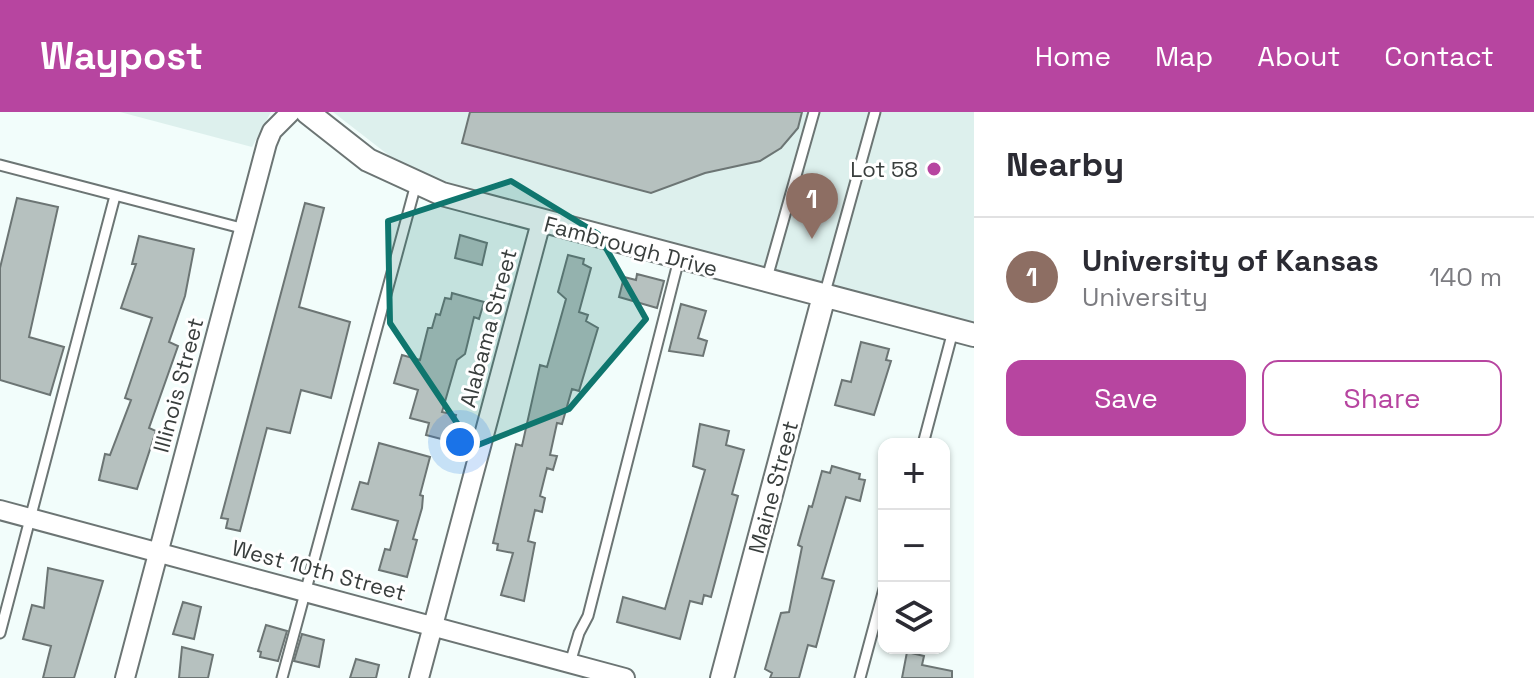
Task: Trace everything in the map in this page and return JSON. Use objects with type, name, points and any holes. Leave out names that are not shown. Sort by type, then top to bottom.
[{"type":"street","name":"Illinois Street","points":[[125,678],[267,143],[272,131],[291,112]]},
{"type":"street","name":"Fambrough Drive","points":[[307,112],[368,160],[416,184],[541,222],[964,333]]},
{"type":"street","name":"Alabama Street","points":[[419,678],[541,222]]},
{"type":"street","name":"Maine Street","points":[[722,678],[824,296]]},
{"type":"street","name":"West 10th Street","points":[[0,510],[433,626],[573,669],[625,678]]},
{"type":"lane","points":[[766,281],[814,112]]},
{"type":"lane","points":[[824,296],[875,112]]},
{"type":"lane","points":[[0,165],[245,229]]},
{"type":"lane","points":[[282,678],[416,184]]},
{"type":"lane","points":[[0,633],[115,196]]},
{"type":"lane","points":[[573,669],[579,633],[588,616],[679,259]]},
{"type":"lane","points":[[925,438],[964,333]]},
{"type":"lane","points":[[860,678],[878,611]]},
{"type":"highlighted area","points":[[511,181],[598,234],[646,319],[569,409],[473,447],[390,323],[388,221]]},
{"type":"shaded area","points":[[120,112],[271,112],[252,147]]},
{"type":"shaded area","points":[[333,112],[974,112],[974,324],[453,188],[391,157]]},
{"type":"building","points":[[470,112],[802,112],[798,128],[781,148],[760,161],[705,173],[651,193],[462,143]]},
{"type":"building","points":[[17,198],[58,207],[29,337],[64,347],[50,395],[0,380],[0,268]]},
{"type":"building","points":[[305,203],[324,208],[299,307],[350,322],[331,398],[301,390],[290,433],[267,428],[240,531],[226,528],[228,519],[221,518]]},
{"type":"building","points":[[460,235],[487,243],[482,265],[455,258]]},
{"type":"building","points":[[139,236],[194,249],[185,296],[169,342],[178,346],[149,428],[156,431],[137,489],[99,480],[105,454],[110,455],[131,400],[125,398],[152,318],[121,308],[136,264],[132,264]]},
{"type":"building","points":[[568,255],[584,259],[583,264],[591,268],[579,312],[588,315],[586,321],[598,328],[579,391],[572,389],[562,424],[557,423],[550,455],[557,456],[553,470],[547,468],[540,496],[545,498],[542,512],[535,510],[528,541],[535,543],[524,601],[501,595],[513,553],[497,550],[498,544],[493,543],[516,444],[522,446],[540,365],[547,367],[566,299],[558,292]]},
{"type":"building","points":[[637,274],[664,281],[657,308],[619,297],[624,277],[636,280]]},
{"type":"building","points":[[452,293],[484,302],[479,319],[474,317],[465,354],[457,360],[442,412],[456,415],[449,441],[426,435],[429,423],[410,418],[418,390],[394,383],[402,355],[420,360],[428,328],[432,328],[445,298],[451,299]]},
{"type":"building","points":[[681,304],[706,311],[698,338],[707,341],[703,356],[669,351]]},
{"type":"building","points":[[861,342],[889,349],[886,360],[891,361],[874,415],[835,405],[842,380],[851,382]]},
{"type":"building","points":[[700,424],[729,431],[726,445],[744,450],[732,494],[738,496],[711,597],[704,595],[702,604],[690,601],[680,639],[617,622],[623,597],[665,609],[705,470],[693,466]]},
{"type":"building","points":[[379,443],[430,457],[420,495],[423,496],[422,508],[413,539],[417,540],[407,577],[379,570],[385,549],[390,550],[398,521],[352,509],[360,482],[368,484]]},
{"type":"building","points":[[832,466],[860,474],[859,479],[865,480],[860,501],[846,497],[822,578],[834,581],[816,647],[808,645],[799,678],[770,678],[772,673],[765,669],[781,613],[789,612],[802,547],[798,545],[809,506],[812,507],[822,471],[830,473]]},
{"type":"building","points":[[48,568],[103,581],[74,678],[43,678],[51,646],[23,639],[32,605],[44,608]]},
{"type":"building","points":[[183,602],[201,607],[194,639],[173,634]]},
{"type":"building","points":[[266,625],[287,631],[278,661],[260,657],[261,652],[258,651]]},
{"type":"building","points":[[302,634],[324,640],[319,667],[294,661]]},
{"type":"building","points":[[182,647],[213,655],[208,678],[179,678]]},
{"type":"building","points":[[907,654],[924,656],[922,665],[952,671],[952,678],[902,678]]},
{"type":"building","points":[[356,659],[379,665],[376,678],[350,678]]},
{"type":"place","name":"Lot 58","points":[[934,169]]},
{"type":"place","name":"University of Kansas","points":[[812,239]]}]
